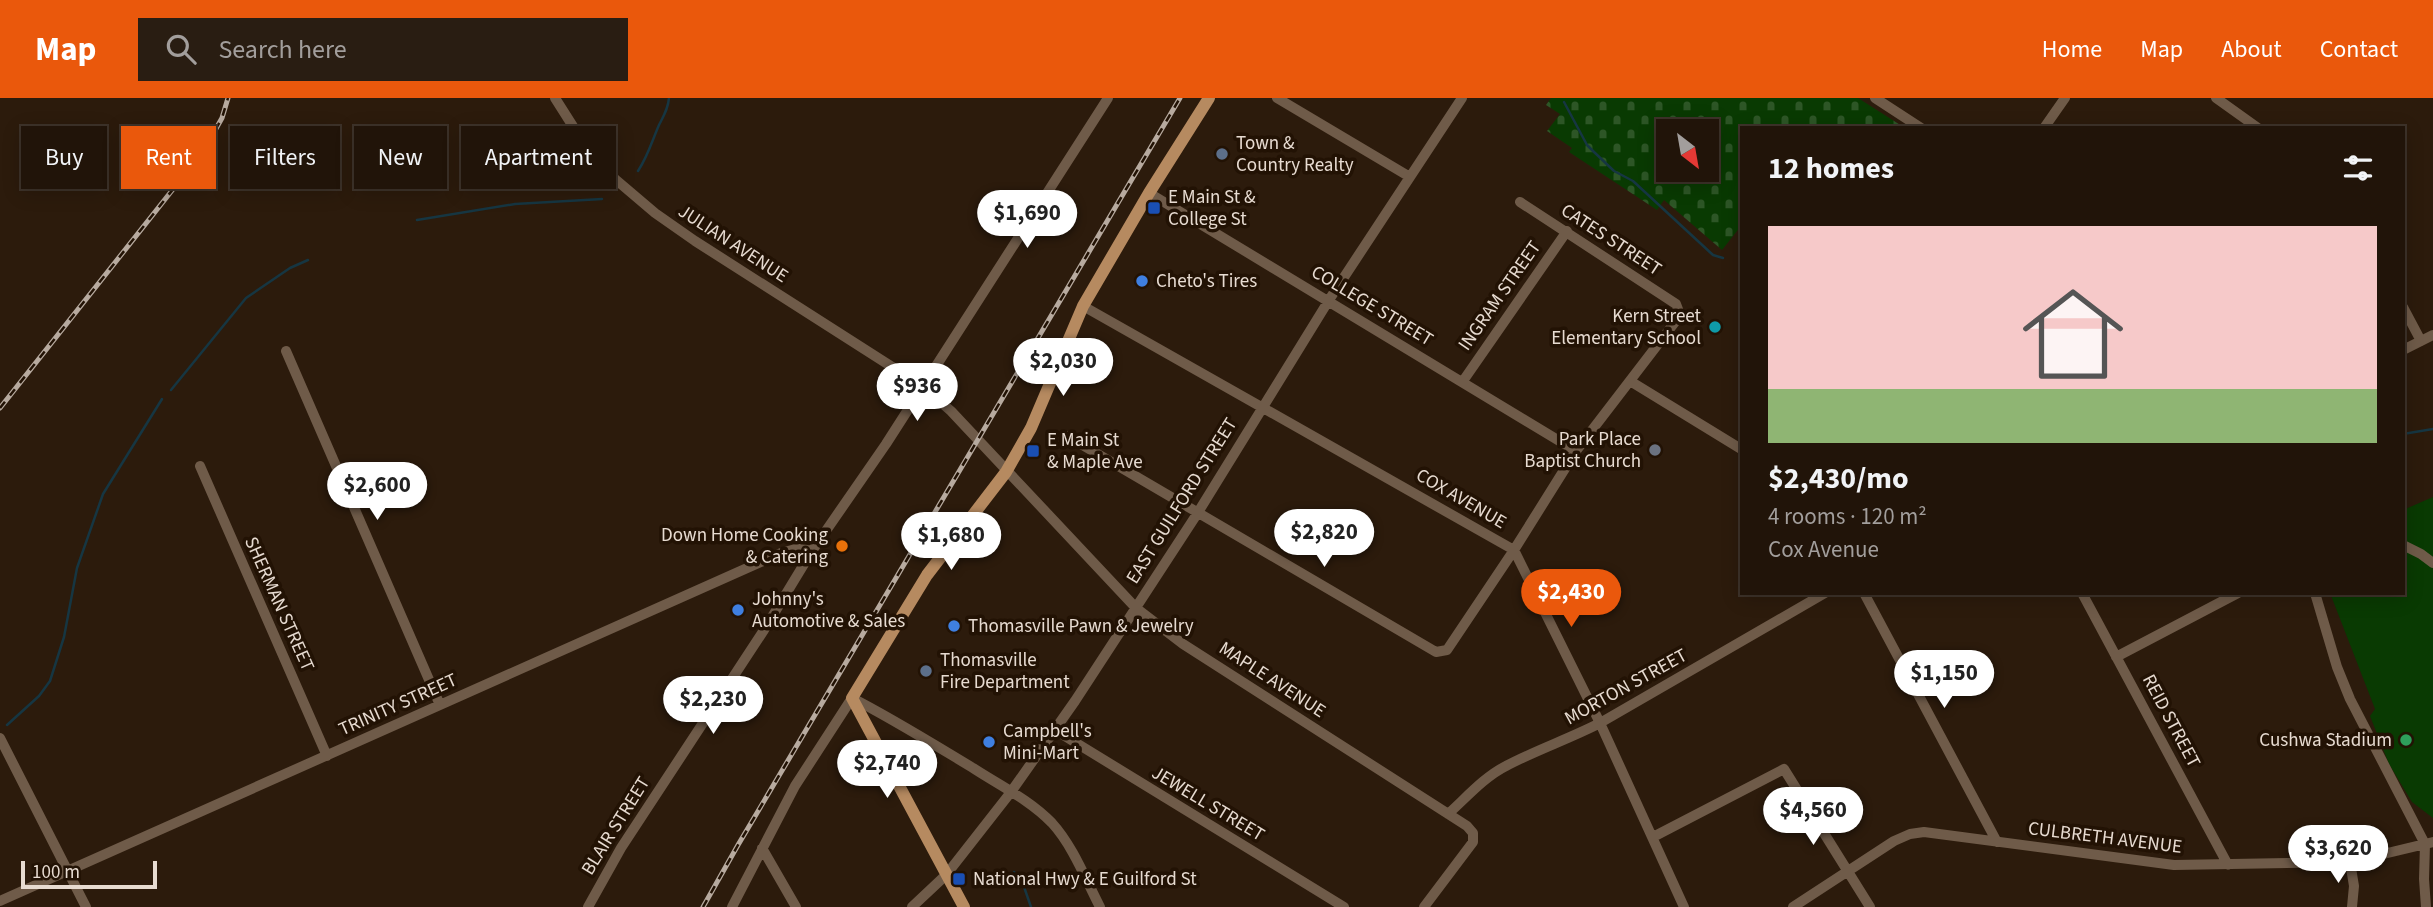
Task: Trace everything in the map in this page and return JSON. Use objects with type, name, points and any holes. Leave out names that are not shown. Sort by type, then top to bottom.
[{"type":"main road","points":[[964,907],[852,698],[927,575],[1006,472],[1031,428],[1083,306],[1209,98]]},
{"type":"street","name":"JULIAN AVENUE","points":[[555,98],[581,139],[615,179],[655,213],[922,386]]},
{"type":"street","name":"BLAIR STREET","points":[[588,907],[621,848],[764,630],[811,551],[867,473],[1108,98]]},
{"type":"street","points":[[1277,98],[1410,177]]},
{"type":"street","name":"EAST GUILFORD STREET","points":[[912,907],[946,875],[1055,730],[1197,514],[1329,299],[1462,98]]},
{"type":"street","points":[[1875,98],[1918,126]]},
{"type":"street","points":[[2047,124],[2065,98]]},
{"type":"street","points":[[2216,98],[2255,126]]},
{"type":"street","name":"COLLEGE STREET","points":[[1149,193],[1329,299],[1576,451]]},
{"type":"street","name":"CATES STREET","points":[[1520,202],[1676,304],[1679,312],[1675,322],[1630,381]]},
{"type":"street","name":"INGRAM STREET","points":[[1463,381],[1567,231]]},
{"type":"street","name":"COX AVENUE","points":[[1083,306],[1514,550],[1600,723],[1684,907]]},
{"type":"street","points":[[2405,311],[2421,341]]},
{"type":"street","points":[[2405,349],[2433,335]]},
{"type":"street","points":[[286,351],[440,705]]},
{"type":"street","points":[[1067,436],[1197,514],[1441,653],[1447,650],[1514,550],[1576,451],[1630,381],[1740,448]]},
{"type":"street","name":"MAPLE AVENUE","points":[[922,386],[951,411],[1136,608],[1184,644],[1448,814],[1473,833],[1473,842],[1424,907]]},
{"type":"street","name":"SHERMAN STREET","points":[[200,466],[327,756]]},
{"type":"street","points":[[2405,546],[2433,562]]},
{"type":"street","name":"TRINITY STREET","points":[[0,901],[781,553],[799,548],[811,551]]},
{"type":"street","name":"MORTON STREET","points":[[1448,814],[1492,774],[1600,723],[1822,595]]},
{"type":"street","points":[[1865,595],[1997,842]]},
{"type":"street","name":"REID STREET","points":[[2083,595],[2228,865]]},
{"type":"street","points":[[2116,657],[2234,595]]},
{"type":"street","points":[[2316,595],[2337,667],[2350,699],[2429,843],[2424,878],[2426,907]]},
{"type":"street","points":[[732,907],[795,786],[852,698],[1011,792],[1052,823],[1065,840],[1100,907]]},
{"type":"street","name":"JEWELL STREET","points":[[1055,730],[1344,907]]},
{"type":"street","points":[[0,738],[86,907]]},
{"type":"street","points":[[1653,836],[1784,769],[1870,907]]},
{"type":"street","name":"CULBRETH AVENUE","points":[[1793,907],[1894,841],[1910,834],[1936,833],[2160,864],[2350,862],[2429,843]]},
{"type":"street","points":[[762,848],[796,907]]},
{"type":"street","points":[[2350,862],[2354,886],[2352,907]]},
{"type":"green space","points":[[1551,98],[1858,98],[1902,126],[1740,126],[1740,227],[1722,250],[1664,200],[1657,210],[1569,152],[1572,148],[1547,131],[1560,114],[1546,105]]},
{"type":"green space","points":[[2433,497],[2433,818],[2412,802],[2389,764],[2370,716],[2375,709],[2331,595],[2405,595],[2405,509]]},
{"type":"waterway","points":[[638,171],[666,112],[669,98]]},
{"type":"waterway","points":[[1564,102],[1587,145],[1594,152],[1614,171],[1633,181],[1713,255],[1723,258]]},
{"type":"waterway","points":[[417,220],[515,204],[602,199]]},
{"type":"waterway","points":[[171,390],[246,298],[290,268],[308,260]]},
{"type":"waterway","points":[[7,725],[39,696],[50,681],[64,637],[77,568],[103,494],[162,399]]},
{"type":"waterway","points":[[2405,434],[2433,429]]},
{"type":"waterway","points":[[1014,872],[1023,884],[1031,907]]},
{"type":"railway","points":[[0,408],[204,150],[222,118],[228,98]]},
{"type":"railway","points":[[703,907],[1180,98]]},
{"type":"place","name":"Town & Country Realty","points":[[1222,154]]},
{"type":"place","name":"E Main St & College St","points":[[1154,208]]},
{"type":"place","name":"Cheto's Tires","points":[[1142,281]]},
{"type":"place","name":"Kern Street Elementary School","points":[[1715,327]]},
{"type":"place","name":"Park Place Baptist Church","points":[[1655,450]]},
{"type":"place","name":"E Main St & Maple Ave","points":[[1033,451]]},
{"type":"place","name":"Down Home Cooking & Catering","points":[[842,546]]},
{"type":"place","name":"Johnny's Automotive & Sales","points":[[738,610]]},
{"type":"place","name":"Thomasville Pawn & Jewelry","points":[[954,626]]},
{"type":"place","name":"Thomasville Fire Department","points":[[926,671]]},
{"type":"place","name":"Cushwa Stadium","points":[[2406,740]]},
{"type":"place","name":"Campbell's Mini-Mart","points":[[989,742]]},
{"type":"place","name":"National Hwy & E Guilford St","points":[[959,879]]}]
